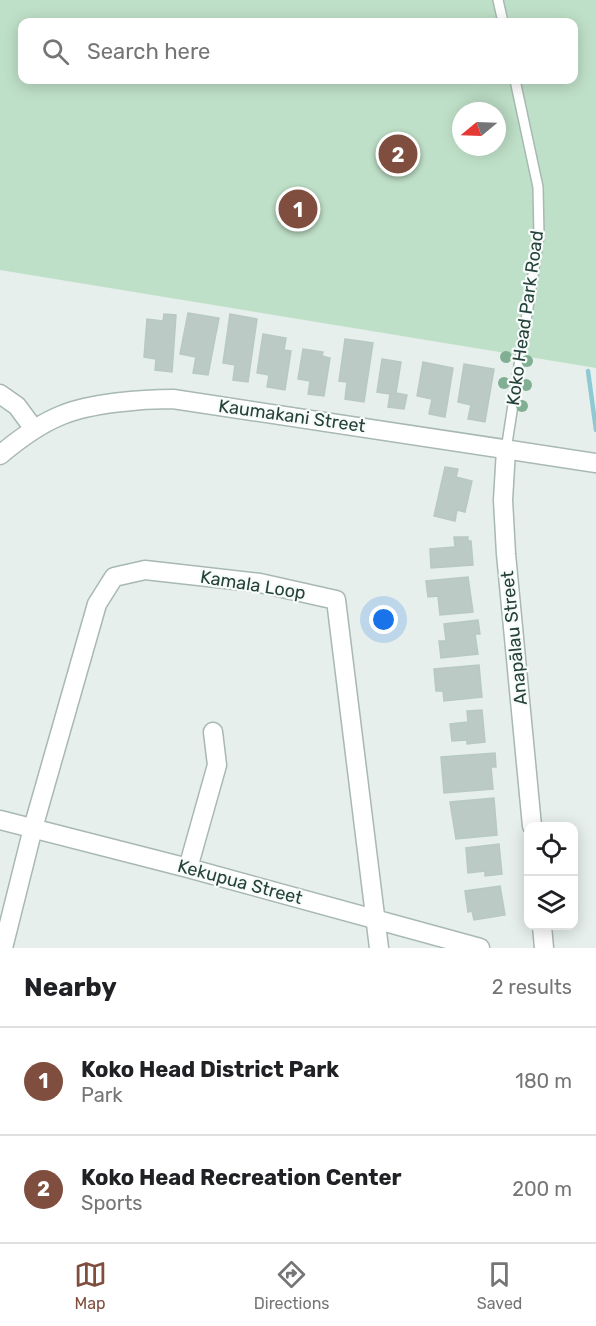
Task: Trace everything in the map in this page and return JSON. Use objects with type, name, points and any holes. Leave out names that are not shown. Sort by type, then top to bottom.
[{"type":"street","points":[[0,394],[17,406],[34,429]]},
{"type":"street","name":"Kaumakani Street","points":[[0,455],[34,429],[63,414],[142,399],[173,399],[596,463]]},
{"type":"street","name":"Anapālau Street","points":[[506,450],[503,500],[506,554],[532,822]]},
{"type":"street","name":"Kamala Loop","points":[[33,828],[97,604],[114,577],[145,570],[260,583],[336,600],[376,920]]},
{"type":"street","points":[[188,868],[217,765],[213,732]]},
{"type":"street","name":"Kekupua Street","points":[[0,820],[188,868],[480,948]]},
{"type":"street","points":[[3,948],[33,828]]},
{"type":"street","points":[[376,920],[379,948]]},
{"type":"street","points":[[542,930],[544,948]]},
{"type":"lane","points":[[498,0],[502,18]]},
{"type":"lane","name":"Koko Head Park Road","points":[[506,450],[538,236],[538,187],[517,84]]},
{"type":"green space","points":[[0,0],[596,0],[596,368],[0,270]]},
{"type":"building","points":[[188,313],[219,318],[208,375],[193,373],[196,357],[180,354]]},
{"type":"building","points":[[164,314],[176,315],[172,372],[155,370],[156,359],[144,357],[147,319],[163,321]]},
{"type":"building","points":[[230,314],[257,319],[248,382],[233,380],[235,365],[223,363]]},
{"type":"building","points":[[263,334],[286,338],[284,350],[291,351],[285,390],[267,387],[269,375],[257,373]]},
{"type":"building","points":[[345,339],[373,343],[364,402],[345,399],[347,382],[339,381]]},
{"type":"building","points":[[303,349],[323,352],[322,356],[330,358],[324,396],[308,394],[310,381],[298,379]]},
{"type":"building","points":[[382,359],[401,362],[396,393],[407,395],[404,409],[388,407],[390,394],[377,392]]},
{"type":"building","points":[[423,362],[453,368],[445,417],[429,414],[432,399],[417,396]]},
{"type":"building","points":[[464,364],[494,369],[485,422],[468,419],[471,405],[458,402]]},
{"type":"building","points":[[445,467],[458,469],[456,477],[472,481],[465,512],[457,510],[455,521],[434,516]]},
{"type":"building","points":[[454,537],[468,537],[468,541],[471,541],[473,565],[431,568],[430,549],[455,547]]},
{"type":"building","points":[[468,577],[473,612],[440,615],[438,596],[428,597],[426,581]]},
{"type":"building","points":[[478,620],[480,634],[475,634],[478,654],[441,658],[439,641],[446,641],[444,624]]},
{"type":"building","points":[[479,665],[482,697],[444,701],[443,691],[436,691],[434,669]]},
{"type":"building","points":[[482,710],[485,742],[467,744],[467,740],[452,741],[450,724],[468,722],[467,711]]},
{"type":"building","points":[[495,753],[496,767],[491,767],[493,789],[444,793],[441,757]]},
{"type":"building","points":[[494,798],[497,835],[456,839],[450,802]]},
{"type":"building","points":[[499,844],[502,874],[485,876],[485,871],[468,873],[466,848]]},
{"type":"building","points":[[500,886],[505,915],[474,920],[472,911],[468,912],[465,891]]},
{"type":"waterway","points":[[588,371],[596,430]]},
{"type":"place","name":"Koko Head Recreation Center","points":[[398,154]]},
{"type":"place","name":"Koko Head District Park","points":[[298,209]]}]
